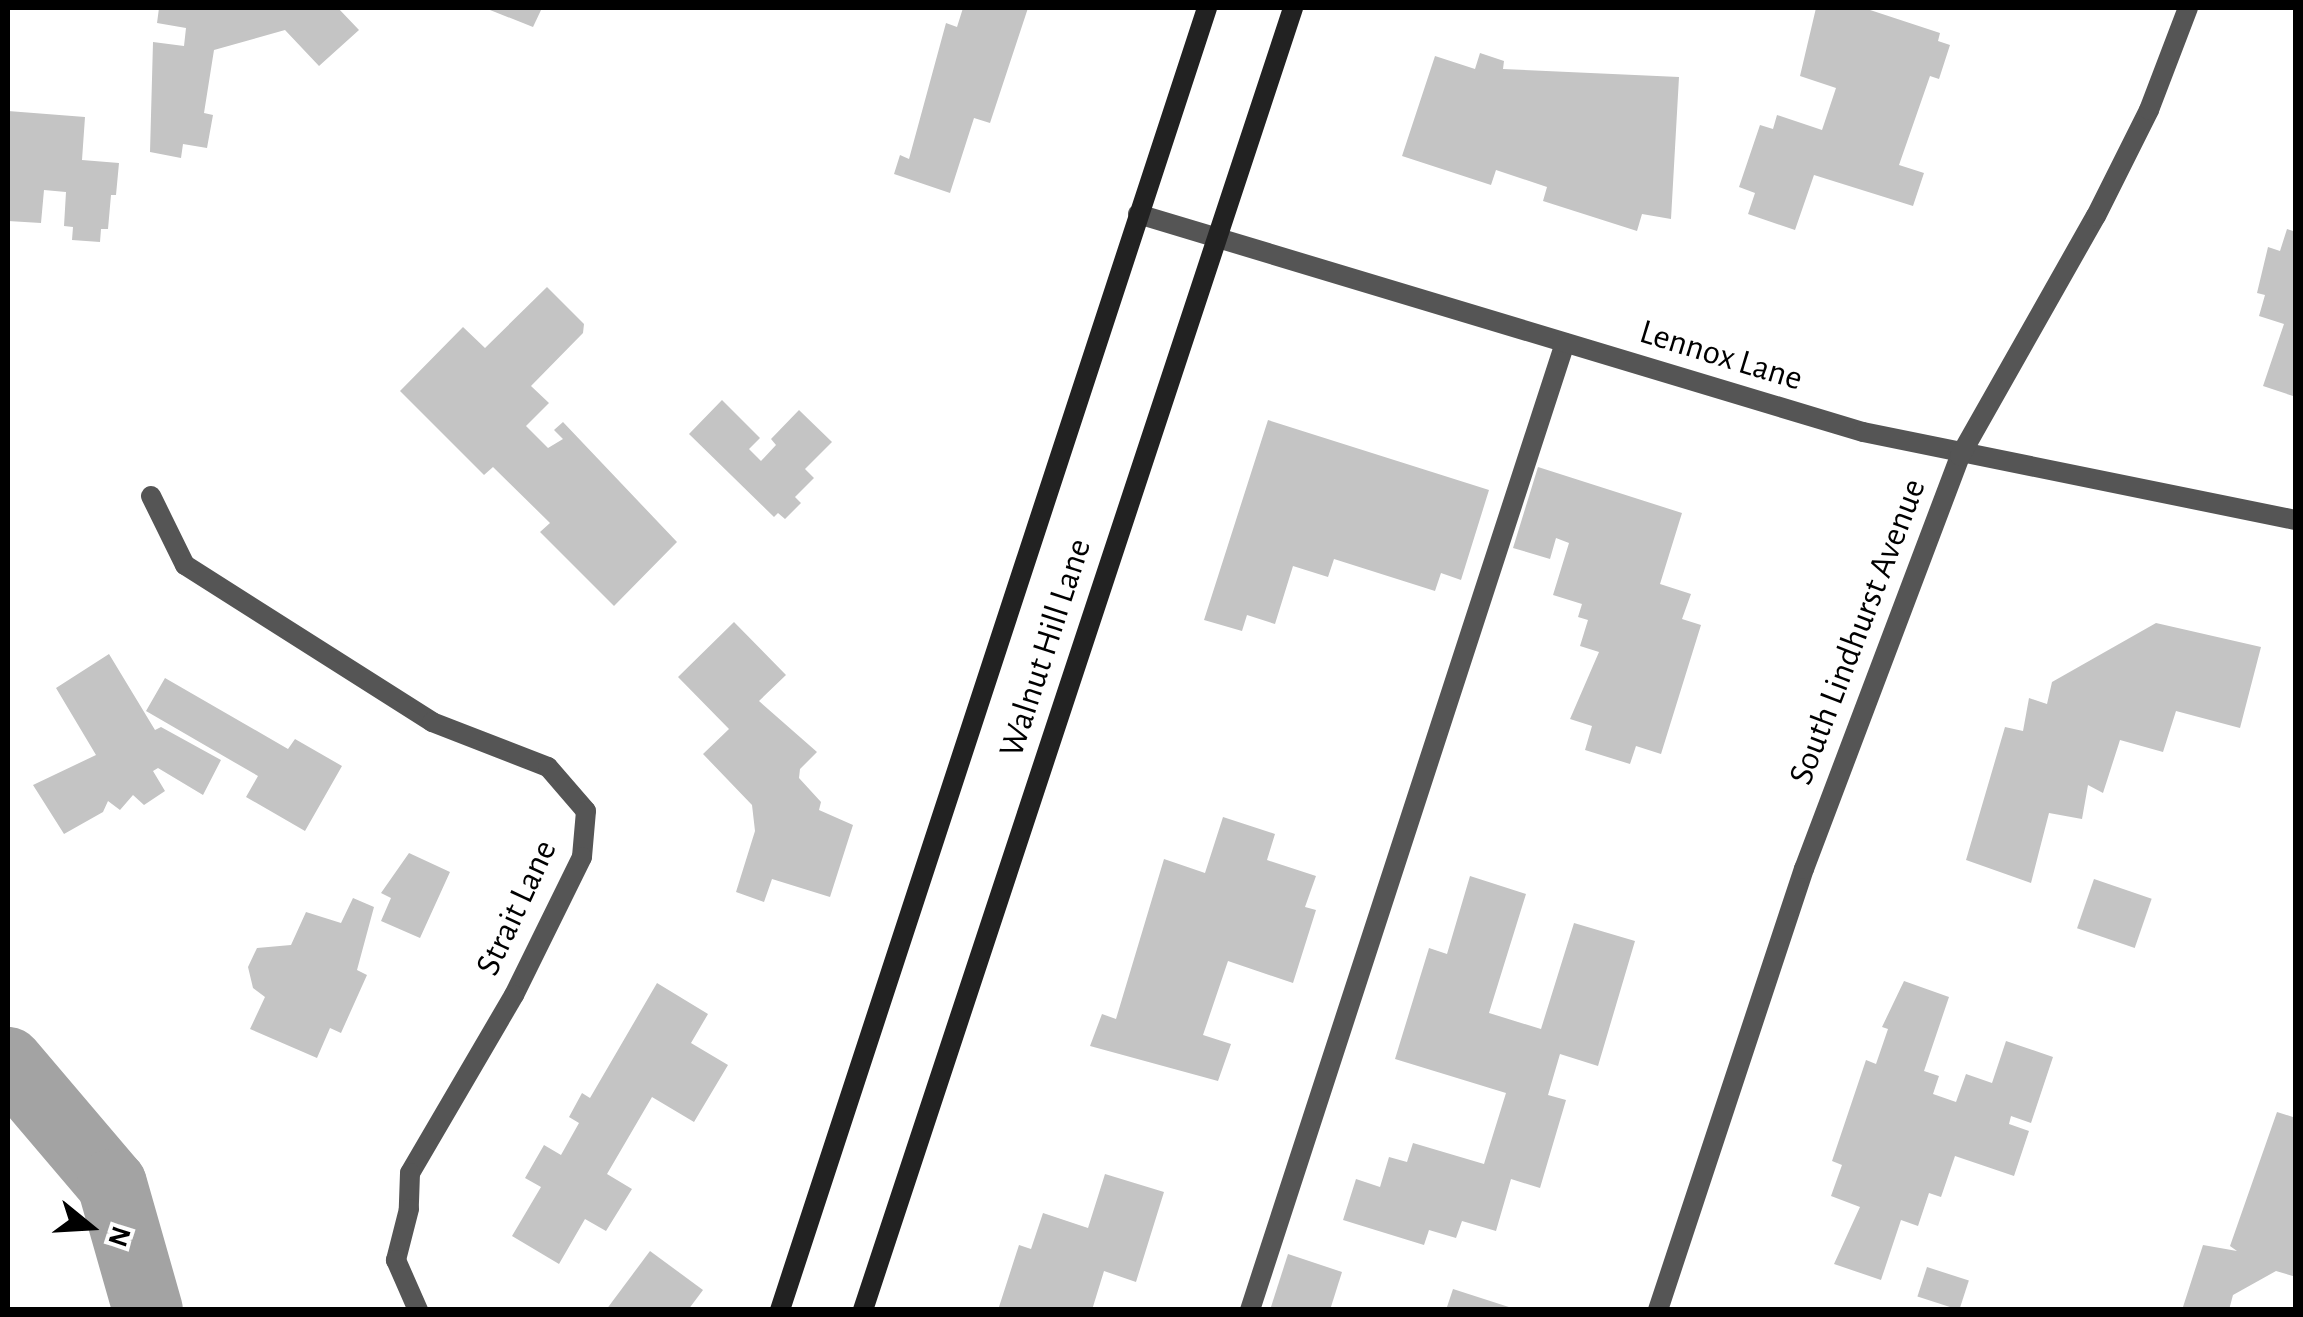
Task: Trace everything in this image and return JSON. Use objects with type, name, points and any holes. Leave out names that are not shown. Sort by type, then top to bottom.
[{"type":"main road","name":"Walnut Hill Lane","points":[[780,1310],[1208,8]]},
{"type":"main road","name":"Walnut Hill Lane","points":[[862,1310],[1292,8]]},
{"type":"street","name":"South Lindhurst Avenue","points":[[1658,1310],[1804,869],[1960,456],[2096,216],[2148,110],[2188,8]]},
{"type":"street","name":"Lennox Lane","points":[[1138,214],[1565,343],[1960,456],[2296,520]]},
{"type":"street","points":[[1250,1310],[1565,343]]},
{"type":"street","name":"Strait Lane","points":[[152,496],[185,565],[432,722],[548,767],[586,811],[582,857],[514,994],[410,1173],[410,1209],[396,1260],[418,1310]]},
{"type":"building","points":[[159,8],[338,8],[359,30],[319,66],[285,30],[214,50],[204,113],[213,115],[207,148],[183,144],[181,158],[150,152],[153,42],[184,46],[186,28],[157,23]]},
{"type":"building","points":[[485,8],[542,8],[533,27]]},
{"type":"building","points":[[963,8],[1028,8],[990,123],[974,118],[950,193],[894,174],[900,155],[909,159],[946,23],[957,27]]},
{"type":"building","points":[[1816,8],[1864,8],[1940,33],[1938,41],[1950,45],[1939,79],[1930,76],[1899,165],[1924,173],[1913,206],[1814,175],[1795,230],[1748,214],[1755,193],[1739,187],[1760,125],[1773,129],[1777,115],[1822,130],[1836,88],[1800,76]]},
{"type":"building","points":[[1480,53],[1504,61],[1503,69],[1679,77],[1671,219],[1642,214],[1637,231],[1543,201],[1547,187],[1496,170],[1491,185],[1402,156],[1435,56],[1475,69]]},
{"type":"building","points":[[8,111],[85,117],[82,160],[119,163],[108,229],[101,229],[100,242],[72,240],[73,227],[64,226],[66,192],[44,190],[41,223],[8,221]]},
{"type":"building","points":[[2287,229],[2296,232],[2296,397],[2263,386],[2284,324],[2259,316],[2265,295],[2257,293],[2268,247],[2280,251]]},
{"type":"building","points":[[547,287],[584,324],[583,333],[531,386],[549,403],[526,426],[548,448],[563,439],[554,430],[563,422],[677,542],[614,606],[540,532],[550,523],[493,467],[484,475],[400,391],[463,327],[485,348]]},
{"type":"building","points":[[722,400],[760,438],[749,449],[761,461],[776,445],[771,439],[799,410],[832,442],[805,469],[814,478],[795,497],[801,503],[785,519],[778,513],[774,517],[689,434]]},
{"type":"building","points":[[1268,420],[1489,490],[1461,580],[1441,573],[1435,591],[1334,559],[1328,577],[1293,566],[1275,624],[1247,615],[1242,631],[1204,620]]},
{"type":"building","points":[[1538,467],[1682,513],[1660,584],[1691,594],[1682,619],[1701,625],[1661,754],[1636,746],[1630,764],[1585,750],[1592,726],[1570,719],[1599,652],[1580,646],[1588,620],[1578,617],[1582,604],[1553,595],[1569,543],[1556,538],[1550,559],[1513,548]]},
{"type":"building","points":[[734,622],[786,675],[759,701],[817,752],[800,769],[799,778],[821,802],[819,810],[853,825],[830,897],[772,879],[764,902],[736,892],[755,831],[752,805],[703,754],[729,729],[678,677]]},
{"type":"building","points":[[2156,623],[2261,647],[2240,728],[2176,711],[2163,752],[2120,740],[2103,793],[2088,785],[2082,819],[2049,813],[2031,883],[1966,860],[2005,727],[2023,731],[2029,698],[2047,704],[2052,682]]},
{"type":"building","points":[[109,654],[155,730],[161,727],[221,760],[203,795],[158,768],[153,771],[165,791],[144,805],[133,795],[120,810],[108,801],[103,812],[64,834],[33,785],[96,755],[56,688]]},
{"type":"building","points":[[165,678],[288,749],[295,739],[342,766],[305,831],[246,797],[258,776],[146,711]]},
{"type":"building","points":[[1223,817],[1275,834],[1267,860],[1316,876],[1305,907],[1316,910],[1293,983],[1228,961],[1203,1035],[1231,1044],[1218,1081],[1090,1046],[1102,1014],[1116,1019],[1164,859],[1205,873]]},
{"type":"building","points":[[409,853],[450,872],[420,938],[381,921],[391,898],[381,893]]},
{"type":"building","points":[[1470,876],[1526,894],[1489,1013],[1541,1029],[1574,923],[1635,941],[1598,1066],[1560,1054],[1548,1095],[1566,1100],[1540,1188],[1511,1179],[1496,1231],[1462,1221],[1456,1238],[1429,1230],[1424,1245],[1343,1220],[1356,1179],[1380,1187],[1389,1157],[1407,1162],[1413,1143],[1484,1164],[1506,1093],[1395,1059],[1429,948],[1447,954]]},
{"type":"building","points":[[2094,879],[2152,899],[2135,948],[2077,928]]},
{"type":"building","points":[[353,898],[374,907],[357,970],[367,975],[341,1033],[330,1028],[317,1058],[250,1029],[265,997],[253,988],[248,967],[257,948],[291,945],[306,912],[341,923]]},
{"type":"building","points":[[1904,981],[1949,997],[1924,1071],[1939,1076],[1933,1094],[1956,1102],[1966,1074],[1992,1083],[2006,1041],[2053,1057],[2031,1123],[2011,1116],[2009,1124],[2029,1131],[2014,1176],[1955,1156],[1941,1197],[1929,1193],[1918,1226],[1901,1220],[1881,1280],[1834,1264],[1860,1207],[1831,1196],[1842,1165],[1832,1161],[1866,1060],[1876,1064],[1888,1029],[1882,1027]]},
{"type":"building","points":[[657,983],[708,1014],[691,1043],[728,1065],[694,1122],[652,1097],[607,1174],[632,1189],[606,1231],[585,1219],[559,1264],[512,1236],[541,1187],[525,1178],[544,1145],[561,1155],[579,1123],[569,1117],[582,1093],[590,1098]]},
{"type":"building","points":[[2277,1112],[2296,1118],[2296,1277],[2276,1271],[2233,1295],[2229,1310],[2182,1310],[2203,1245],[2237,1251],[2230,1246]]},
{"type":"building","points":[[1105,1174],[1164,1192],[1136,1282],[1104,1271],[1092,1310],[998,1310],[1019,1245],[1031,1249],[1043,1213],[1088,1228]]},
{"type":"building","points":[[650,1251],[703,1290],[688,1310],[606,1310]]},
{"type":"building","points":[[1288,1254],[1342,1272],[1330,1310],[1270,1310]]},
{"type":"building","points":[[1927,1267],[1969,1281],[1959,1310],[1917,1296]]},
{"type":"building","points":[[1453,1289],[1515,1309],[1515,1310],[1446,1310]]},
{"type":"waterway","points":[[8,1062],[112,1184],[148,1310]]}]
